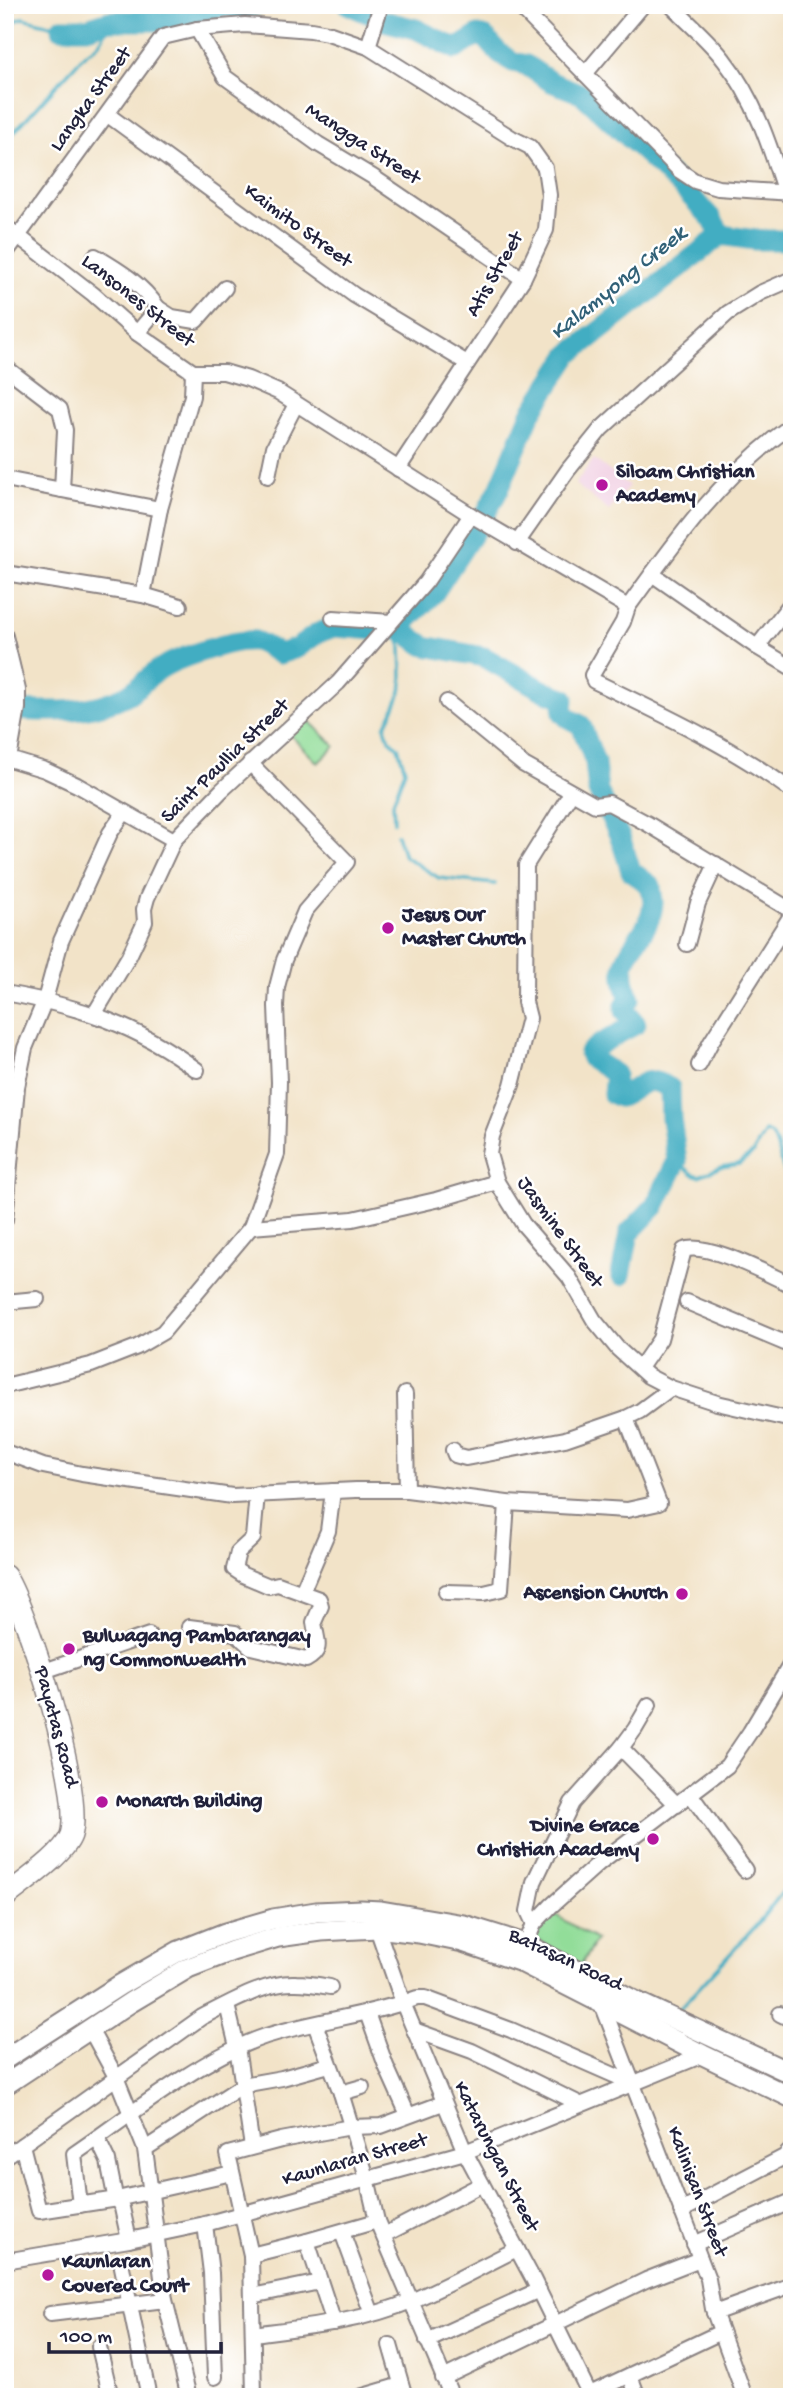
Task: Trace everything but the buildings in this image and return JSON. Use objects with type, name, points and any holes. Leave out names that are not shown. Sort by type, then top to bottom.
[{"type":"main road","name":"Payatas Road","points":[[5,1576],[15,1625],[41,1672],[54,1714],[74,1812],[71,1836],[58,1853],[5,1897]]},
{"type":"main road","name":"Batasan Road","points":[[5,2059],[120,1985],[179,1951],[225,1933],[273,1919],[316,1912],[381,1911],[464,1925],[792,2074]]},
{"type":"main road","name":"Batasan Road","points":[[5,2085],[188,1968],[278,1937],[377,1928],[522,1952],[602,2004],[792,2098]]},
{"type":"street","points":[[517,5],[680,171],[695,181],[718,188],[788,193],[746,90],[723,59],[671,5]]},
{"type":"street","points":[[585,74],[643,5]]},
{"type":"street","points":[[368,47],[379,11]]},
{"type":"street","name":"Langka Street","points":[[5,254],[163,37],[197,29],[245,25],[310,30],[368,47]]},
{"type":"street","name":"Mangga Street","points":[[197,29],[225,77],[318,144],[373,177],[523,279]]},
{"type":"street","name":"Atis Street","points":[[368,47],[530,147],[545,168],[549,195],[546,230],[523,279],[398,469]]},
{"type":"street","name":"Kaimito Street","points":[[108,115],[354,295],[467,363]]},
{"type":"street","name":"Lansones Street","points":[[5,226],[93,294],[137,333],[193,372],[224,372],[278,392],[471,515],[628,607]]},
{"type":"street","points":[[95,256],[125,274],[149,294],[158,308],[172,317],[196,321],[225,288]]},
{"type":"street","points":[[517,542],[601,429],[728,313],[760,293],[792,279]]},
{"type":"street","points":[[137,333],[158,308]]},
{"type":"street","points":[[5,366],[60,409],[65,430],[62,490]]},
{"type":"street","points":[[143,595],[160,509],[191,396],[193,372]]},
{"type":"street","points":[[268,476],[274,447],[296,404]]},
{"type":"street","points":[[792,425],[744,463],[707,502],[628,607],[623,622],[592,675],[594,681],[673,719],[792,790]]},
{"type":"street","points":[[5,480],[160,509]]},
{"type":"street","name":"Saint Paullia Street","points":[[95,1013],[145,922],[147,898],[174,840],[250,763],[338,683],[425,582],[471,515]]},
{"type":"street","points":[[5,573],[143,595],[180,606]]},
{"type":"street","points":[[652,573],[757,647],[792,668]]},
{"type":"street","points":[[757,647],[792,603]]},
{"type":"street","points":[[333,618],[386,627]]},
{"type":"street","points":[[5,636],[18,690],[9,759],[45,770],[77,785],[174,840]]},
{"type":"street","points":[[447,702],[524,765],[571,793],[648,824],[792,912],[699,1065]]},
{"type":"street","points":[[5,1386],[112,1358],[163,1332],[251,1227],[277,1154],[279,1082],[276,1006],[277,987],[284,960],[306,911],[347,862],[250,763]]},
{"type":"street","name":"Jasmine Street","points":[[571,793],[526,865],[525,1002],[529,1018],[512,1085],[492,1136],[489,1154],[496,1182],[523,1224],[569,1277],[594,1320],[618,1349],[640,1368],[671,1388],[717,1403],[792,1420]]},
{"type":"street","points":[[5,1220],[17,1087],[24,1048],[45,1000],[61,941],[110,832],[124,813]]},
{"type":"street","points":[[687,944],[698,903],[716,864]]},
{"type":"street","points":[[5,993],[95,1013],[171,1050],[197,1070]]},
{"type":"street","points":[[251,1227],[353,1219],[436,1200],[496,1182]]},
{"type":"street","points":[[640,1368],[660,1339],[684,1251],[697,1248],[737,1260],[792,1285]]},
{"type":"street","points":[[5,1302],[37,1300]]},
{"type":"street","points":[[687,1302],[792,1346]]},
{"type":"street","points":[[453,1450],[455,1455],[466,1458],[565,1439],[640,1411],[671,1388]]},
{"type":"street","points":[[405,1394],[407,1490]]},
{"type":"street","points":[[5,1452],[43,1465],[126,1482],[232,1496],[407,1490],[507,1503],[627,1510],[659,1503],[625,1418]]},
{"type":"street","points":[[302,1592],[328,1531],[333,1491]]},
{"type":"street","points":[[189,1627],[234,1633],[251,1647],[306,1660],[317,1651],[320,1643],[314,1622],[321,1606],[319,1599],[278,1584],[269,1586],[235,1571],[238,1552],[253,1538],[257,1494]]},
{"type":"street","points":[[446,1592],[484,1593],[500,1589],[507,1503]]},
{"type":"street","points":[[41,1672],[149,1635]]},
{"type":"street","points":[[522,1952],[534,1924],[551,1906],[599,1863],[727,1766],[751,1732],[792,1662]]},
{"type":"street","points":[[534,1924],[528,1911],[534,1882],[572,1803],[621,1748],[649,1705]]},
{"type":"street","points":[[621,1748],[677,1805]]},
{"type":"street","points":[[691,1795],[744,1870]]},
{"type":"street","name":"Katarungan Street","points":[[377,1928],[403,2003],[465,2152],[539,2290],[591,2395]]},
{"type":"street","points":[[5,2157],[202,2017],[279,1985],[294,1982],[330,1987]]},
{"type":"street","points":[[80,2205],[74,2154],[131,2113],[237,2047],[267,2036],[367,2013],[417,1998],[425,1998],[511,2030],[632,2083]]},
{"type":"street","name":"Kalinisan Street","points":[[602,2004],[708,2279],[714,2313],[741,2396]]},
{"type":"street","points":[[227,2005],[237,2047],[252,2147]]},
{"type":"street","points":[[367,2013],[386,2066],[408,2115]]},
{"type":"street","points":[[315,2024],[341,2094],[367,2178],[377,2221],[452,2397]]},
{"type":"street","points":[[90,2029],[116,2077],[145,2148],[165,2300],[189,2397]]},
{"type":"street","points":[[414,2031],[472,2051],[580,2104]]},
{"type":"street","name":"Kaunlaran Street","points":[[5,2261],[205,2224],[465,2152],[703,2055]]},
{"type":"street","points":[[145,2148],[243,2085],[282,2078],[330,2064]]},
{"type":"street","points":[[341,2094],[362,2087]]},
{"type":"street","points":[[254,2397],[251,2255],[228,2154],[351,2127],[381,2126],[443,2103]]},
{"type":"street","points":[[97,2138],[108,2161],[129,2240]]},
{"type":"street","points":[[22,2145],[39,2211],[117,2199],[232,2172]]},
{"type":"street","points":[[681,2211],[789,2156]]},
{"type":"street","points":[[384,2235],[482,2184]]},
{"type":"street","points":[[694,2244],[792,2201]]},
{"type":"street","points":[[251,2255],[377,2221]]},
{"type":"street","points":[[205,2224],[211,2273],[215,2377]]},
{"type":"street","points":[[342,2232],[372,2314]]},
{"type":"street","points":[[307,2241],[334,2323]]},
{"type":"street","points":[[253,2334],[334,2323],[372,2314],[411,2301],[517,2249]]},
{"type":"street","points":[[443,2378],[646,2280],[700,2259]]},
{"type":"street","points":[[122,2267],[149,2397]]},
{"type":"street","points":[[252,2296],[320,2282]]},
{"type":"street","points":[[714,2313],[792,2285]]},
{"type":"street","points":[[427,2341],[539,2290]]},
{"type":"street","points":[[50,2314],[165,2300]]},
{"type":"street","points":[[591,2395],[720,2332]]},
{"type":"street","points":[[360,2397],[403,2391],[390,2345]]},
{"type":"street","points":[[99,2347],[111,2397]]},
{"type":"street","points":[[630,2376],[638,2397]]},
{"type":"shaded area","name":"Siloam Christian Academy","points":[[594,459],[629,486],[609,511],[575,484]]},
{"type":"green space","points":[[305,717],[335,746],[318,763],[289,734]]},
{"type":"green space","points":[[551,1912],[596,1940],[580,1966],[535,1938]]},
{"type":"waterway","points":[[61,28],[87,28],[109,21],[173,21],[224,6],[241,8],[256,5]]},
{"type":"waterway","points":[[349,5],[367,13]]},
{"type":"waterway","points":[[5,25],[23,18],[61,28]]},
{"type":"waterway","points":[[5,142],[86,53],[98,44],[109,21]]},
{"type":"waterway","points":[[384,21],[416,29],[456,49],[478,35],[484,36],[498,52],[513,62],[526,65],[551,82],[582,94],[683,188],[712,219],[721,235]]},
{"type":"waterway","name":"Kalamyong Creek","points":[[485,515],[531,413],[569,355],[721,235],[755,240],[792,240]]},
{"type":"waterway","name":"Kalamyong Creek","points":[[5,705],[10,710],[25,711],[85,709],[127,695],[165,666],[219,646],[255,641],[279,654],[297,648],[318,633],[334,627],[399,629],[434,593],[475,530]]},
{"type":"waterway","points":[[394,822],[393,802],[405,770],[398,747],[389,739],[385,727],[401,691],[399,629]]},
{"type":"waterway","points":[[399,629],[425,646],[484,657],[544,691],[564,698],[563,713],[581,725],[595,762],[598,791],[620,837],[631,871],[651,886],[653,903],[650,917],[627,957],[624,969],[630,998],[625,1005],[625,1011],[636,1024],[589,1053],[591,1058],[615,1074],[613,1094],[620,1097],[649,1082],[670,1088],[677,1161],[655,1206],[629,1233],[621,1275]]},
{"type":"waterway","points":[[397,835],[404,856],[439,878],[495,884]]},
{"type":"waterway","points":[[677,1161],[699,1176],[721,1167],[739,1164],[753,1153],[765,1132],[772,1135],[785,1173],[792,1184]]},
{"type":"waterway","points":[[675,2014],[755,1927],[792,1880]]},
{"type":"place","name":"Siloam Christian Academy","points":[[602,485]]},
{"type":"place","name":"Jesus Our Master Church","points":[[388,928]]},
{"type":"place","name":"Ascension Church","points":[[682,1594]]},
{"type":"place","name":"Bulwagang Pambarangay ng Commonwealth","points":[[69,1649]]},
{"type":"place","name":"Monarch Building","points":[[102,1802]]},
{"type":"place","name":"Divine Grace Christian Academy","points":[[653,1839]]},
{"type":"place","name":"Kaunlaran Covered Court","points":[[48,2275]]}]
